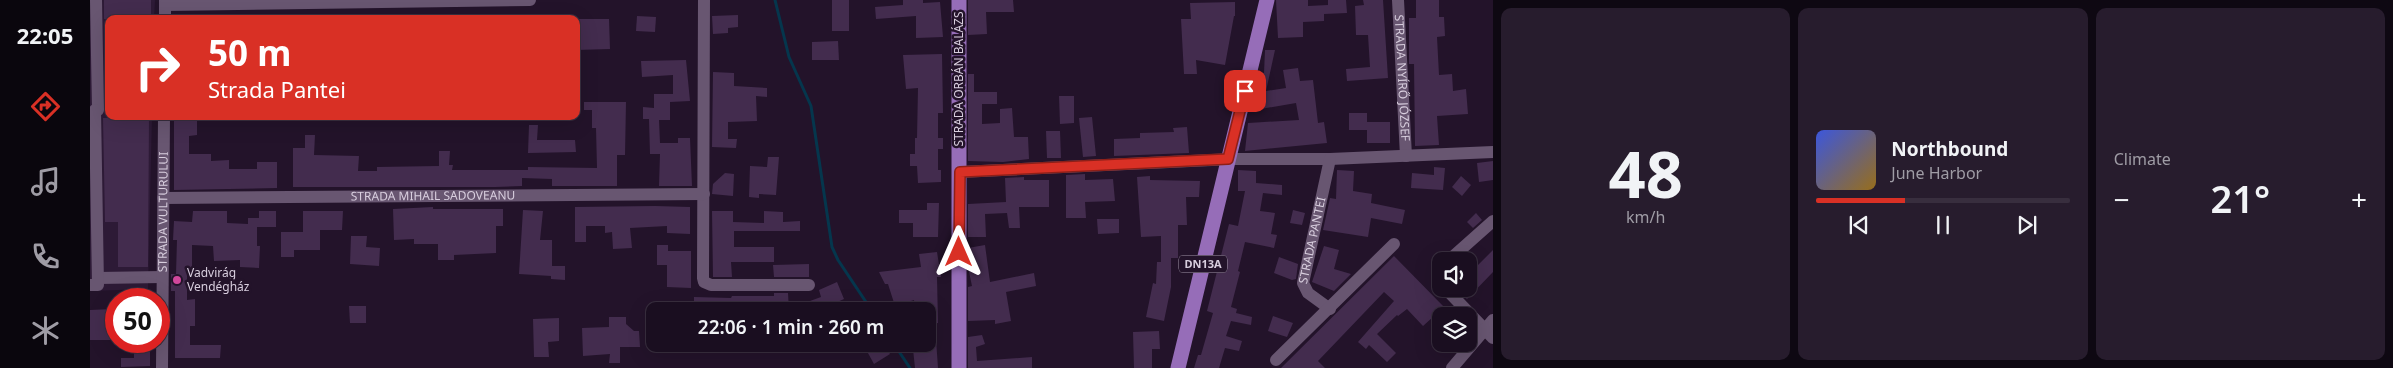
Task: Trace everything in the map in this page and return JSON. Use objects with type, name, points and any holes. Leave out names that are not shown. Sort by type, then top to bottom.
[{"type":"main road","name":"STRADA ORBÁN BALÁZS","points":[[958,0],[960,172],[959,368]]},
{"type":"main road","name":"DN13A","points":[[1178,368],[1267,0]]},
{"type":"street","points":[[96,0],[94,63],[98,110],[94,281],[162,277]]},
{"type":"street","points":[[164,15],[165,2],[530,0]]},
{"type":"street","points":[[704,0],[704,282],[711,285],[809,285]]},
{"type":"street","name":"STRADA NYÍRŐ JÓZSEF","points":[[1398,0],[1406,156]]},
{"type":"street","name":"STRADA VULTURULUI","points":[[162,368],[164,120]]},
{"type":"street","points":[[960,172],[1228,159],[1330,159],[1493,152]]},
{"type":"street","name":"STRADA PANTEI","points":[[1330,159],[1303,283],[1308,293],[1330,309]]},
{"type":"street","name":"STRADA MIHAIL SADOVEANU","points":[[163,198],[704,194]]},
{"type":"street","points":[[1458,252],[1493,221]]},
{"type":"street","points":[[1276,360],[1394,244]]},
{"type":"street","points":[[1452,368],[1490,329],[1455,297]]},
{"type":"shaded area","points":[[90,0],[155,0],[154,15],[105,15],[105,120],[152,120],[148,288],[105,288],[105,290],[90,291]]},
{"type":"building","points":[[104,0],[151,0],[151,15],[105,15],[104,19]]},
{"type":"building","points":[[832,0],[849,0],[849,31],[832,31]]},
{"type":"building","points":[[903,0],[923,0],[923,3],[940,2],[943,37],[916,38],[916,16],[876,19],[875,7],[903,5]]},
{"type":"building","points":[[968,0],[1013,0],[1014,12],[986,12],[987,34],[968,35]]},
{"type":"building","points":[[1276,0],[1308,0],[1308,6],[1328,5],[1328,0],[1346,0],[1347,13],[1324,14],[1324,21],[1303,22],[1303,37],[1278,38]]},
{"type":"building","points":[[1363,0],[1383,0],[1388,78],[1347,81],[1346,69],[1370,67],[1368,35],[1356,35],[1355,6],[1364,5]]},
{"type":"building","points":[[1416,0],[1439,0],[1439,17],[1444,17],[1445,36],[1437,37],[1439,75],[1452,74],[1453,91],[1466,89],[1468,114],[1437,116],[1439,145],[1415,146],[1414,64],[1409,64],[1409,18],[1416,18]]},
{"type":"building","points":[[1235,2],[1235,16],[1225,65],[1196,60],[1197,74],[1184,74],[1181,19],[1191,19],[1190,3]]},
{"type":"building","points":[[738,15],[738,27],[728,28],[728,33],[713,34],[712,16]]},
{"type":"building","points":[[637,16],[656,17],[655,32],[636,31]]},
{"type":"building","points":[[580,19],[609,19],[610,49],[580,50]]},
{"type":"building","points":[[838,41],[839,60],[812,60],[812,42]]},
{"type":"building","points":[[1265,50],[1275,50],[1266,91],[1286,88],[1283,70],[1298,68],[1300,81],[1313,80],[1318,123],[1324,122],[1327,143],[1245,151],[1248,123],[1299,120],[1296,103],[1255,110],[1254,93],[1259,72],[1264,73]]},
{"type":"building","points":[[942,54],[943,113],[938,113],[938,138],[943,138],[943,149],[938,149],[938,170],[941,170],[941,182],[918,183],[917,166],[910,166],[910,154],[915,154],[915,138],[917,138],[918,88],[906,89],[903,55]]},
{"type":"building","points":[[686,60],[690,101],[670,102],[670,120],[659,120],[660,143],[678,143],[678,138],[690,138],[692,186],[659,186],[660,154],[650,154],[649,119],[643,119],[643,107],[654,108],[654,94],[673,94],[673,75],[642,77],[641,61]]},
{"type":"building","points":[[713,72],[734,73],[734,86],[767,88],[767,97],[756,96],[757,121],[728,122],[728,139],[737,139],[736,148],[712,147]]},
{"type":"building","points":[[968,74],[974,74],[974,92],[997,92],[997,104],[982,104],[982,124],[1000,123],[1000,109],[1012,108],[1014,137],[1028,137],[1029,159],[1003,162],[968,161]]},
{"type":"building","points":[[1059,96],[1074,96],[1074,123],[1060,124]]},
{"type":"building","points":[[584,102],[626,102],[625,155],[617,155],[617,186],[552,186],[552,179],[522,178],[522,186],[293,187],[293,148],[305,148],[305,135],[315,135],[314,155],[359,156],[358,171],[377,171],[377,167],[439,166],[439,151],[450,151],[449,165],[453,165],[452,170],[528,170],[528,167],[597,168],[596,128],[592,128],[592,110],[584,110]]},
{"type":"building","points":[[1349,113],[1367,113],[1367,130],[1349,130]]},
{"type":"building","points":[[1092,117],[1096,156],[1083,157],[1079,118]]},
{"type":"building","points":[[103,118],[105,120],[149,120],[148,267],[118,267],[118,222],[105,222]]},
{"type":"building","points":[[174,120],[197,120],[197,135],[189,136],[189,154],[211,154],[211,161],[229,160],[229,169],[257,169],[257,162],[277,162],[277,188],[174,190]]},
{"type":"building","points":[[1367,122],[1390,122],[1390,143],[1367,143]]},
{"type":"building","points":[[529,125],[538,125],[537,140],[575,140],[576,152],[528,153]]},
{"type":"building","points":[[1187,127],[1189,153],[1114,156],[1114,139],[1140,138],[1140,133],[1174,132],[1173,128]]},
{"type":"building","points":[[1046,131],[1060,131],[1061,158],[1047,158]]},
{"type":"building","points":[[768,157],[779,157],[776,195],[759,194],[759,198],[749,197],[750,166],[767,167]]},
{"type":"building","points":[[1493,161],[1493,180],[1479,182],[1477,163]]},
{"type":"building","points":[[1434,167],[1445,168],[1443,190],[1411,188],[1412,173],[1434,175]]},
{"type":"building","points":[[1238,170],[1256,171],[1256,183],[1282,185],[1282,195],[1263,193],[1260,211],[1275,213],[1271,234],[1277,235],[1274,248],[1245,242],[1231,307],[1237,309],[1236,313],[1252,317],[1251,325],[1231,321],[1226,336],[1242,341],[1239,351],[1225,348],[1219,368],[1194,368],[1198,355],[1201,355],[1213,313],[1207,311],[1229,224],[1238,226],[1245,191],[1238,191]]},
{"type":"building","points":[[1337,170],[1354,171],[1353,191],[1372,194],[1371,203],[1405,210],[1402,224],[1371,218],[1368,237],[1323,230],[1330,198],[1336,199]]},
{"type":"building","points":[[725,173],[734,174],[733,196],[712,194],[713,184]]},
{"type":"building","points":[[1085,174],[1085,180],[1113,179],[1115,201],[1085,202],[1086,218],[1066,218],[1066,175]]},
{"type":"building","points":[[1150,176],[1150,180],[1200,181],[1199,197],[1186,197],[1187,225],[1178,225],[1178,258],[1171,258],[1171,287],[1164,321],[1146,317],[1153,283],[1156,284],[1157,262],[1161,262],[1161,236],[1141,237],[1137,177]]},
{"type":"building","points":[[1461,176],[1471,185],[1462,196],[1452,187]]},
{"type":"building","points":[[1024,177],[1024,180],[1049,180],[1049,207],[1019,207],[1020,228],[1009,228],[1007,213],[985,214],[986,237],[968,237],[968,204],[1006,202],[1005,178]]},
{"type":"building","points":[[927,203],[939,203],[938,237],[913,237],[913,223],[899,223],[899,210],[927,210]]},
{"type":"building","points":[[433,207],[433,209],[503,209],[503,226],[496,226],[496,253],[454,255],[454,260],[438,260],[438,244],[414,244],[414,239],[394,240],[393,209]]},
{"type":"building","points":[[575,207],[690,207],[690,234],[667,233],[667,226],[630,228],[632,248],[613,249],[612,232],[605,233],[605,226],[586,226],[586,242],[575,242]]},
{"type":"building","points":[[523,210],[543,211],[540,240],[552,240],[552,266],[565,266],[565,280],[551,279],[551,276],[519,274]]},
{"type":"building","points":[[1293,210],[1305,213],[1302,225],[1290,223]]},
{"type":"building","points":[[193,211],[227,211],[227,223],[248,224],[248,218],[259,218],[259,211],[276,211],[276,227],[257,227],[257,246],[260,246],[259,268],[240,267],[240,260],[214,261],[213,246],[192,245],[192,272],[187,272],[187,300],[195,299],[195,326],[190,326],[190,345],[221,345],[220,358],[175,358],[175,291],[171,291],[171,274],[176,274],[177,240],[173,240],[174,221],[192,222]]},
{"type":"building","points":[[303,211],[343,211],[342,230],[320,230],[320,250],[294,250],[294,257],[281,257],[281,232],[303,232]]},
{"type":"building","points":[[712,211],[733,211],[733,222],[764,223],[764,211],[783,212],[783,222],[800,221],[800,231],[734,231],[734,247],[774,247],[774,262],[731,262],[732,277],[713,277]]},
{"type":"building","points":[[1476,213],[1482,220],[1473,228],[1467,222]]},
{"type":"building","points":[[1097,219],[1119,219],[1119,233],[1098,234]]},
{"type":"building","points":[[351,236],[367,236],[366,247],[380,248],[379,266],[350,264]]},
{"type":"building","points":[[657,245],[668,245],[668,251],[691,251],[691,288],[667,287],[667,265],[657,265]]},
{"type":"building","points":[[985,245],[990,282],[1034,273],[1036,286],[1006,292],[1011,321],[995,324],[995,320],[968,321],[968,287],[972,286],[968,267],[968,248]]},
{"type":"building","points":[[1324,246],[1339,250],[1334,269],[1351,274],[1334,291],[1312,282]]},
{"type":"building","points":[[1493,250],[1493,272],[1477,289],[1477,266]]},
{"type":"building","points":[[937,252],[941,277],[937,277],[938,323],[936,323],[936,302],[914,302],[914,300],[894,302],[888,284],[885,284],[879,272],[921,267],[919,254]]},
{"type":"building","points":[[1394,256],[1432,295],[1432,297],[1444,307],[1432,307],[1432,318],[1423,326],[1407,309],[1397,315],[1377,334],[1396,353],[1387,362],[1369,345],[1366,349],[1358,342],[1394,301],[1384,292],[1318,361],[1325,368],[1281,368]]},
{"type":"building","points":[[1279,257],[1298,264],[1296,279],[1292,280],[1274,273]]},
{"type":"building","points":[[809,264],[809,277],[774,277],[773,265]]},
{"type":"building","points":[[837,282],[844,299],[837,302],[810,302],[821,297],[819,290]]},
{"type":"building","points":[[774,293],[788,293],[788,302],[694,302],[694,297],[774,296]]},
{"type":"building","points":[[349,306],[366,306],[366,323],[350,323]]},
{"type":"building","points":[[105,309],[105,340],[90,340],[90,310]]},
{"type":"building","points":[[1273,316],[1293,323],[1287,337],[1268,331]]},
{"type":"building","points":[[609,317],[626,317],[626,324],[634,331],[639,331],[640,347],[620,347],[620,363],[609,363],[610,354],[583,356],[582,328],[609,327]]},
{"type":"building","points":[[559,318],[559,341],[548,342],[549,357],[534,357],[533,319]]},
{"type":"building","points":[[1159,331],[1160,349],[1152,349],[1152,368],[1134,368],[1133,332]]},
{"type":"building","points":[[982,335],[985,344],[976,347],[977,361],[1032,357],[1032,368],[968,368],[968,337]]},
{"type":"building","points":[[936,339],[938,368],[915,368],[913,352],[936,352]]},
{"type":"building","points":[[867,352],[889,352],[890,354],[874,364]]},
{"type":"building","points":[[134,353],[150,353],[150,366],[121,367],[121,358],[134,358]]},
{"type":"waterway","points":[[775,0],[789,57],[811,106],[832,247],[838,260],[866,302]]},
{"type":"waterway","points":[[899,352],[910,368]]},
{"type":"place","name":"Vadvirág Vendégház","points":[[177,280]]},
{"type":"route","points":[[959,252],[960,172],[1228,159],[1245,91]]}]
